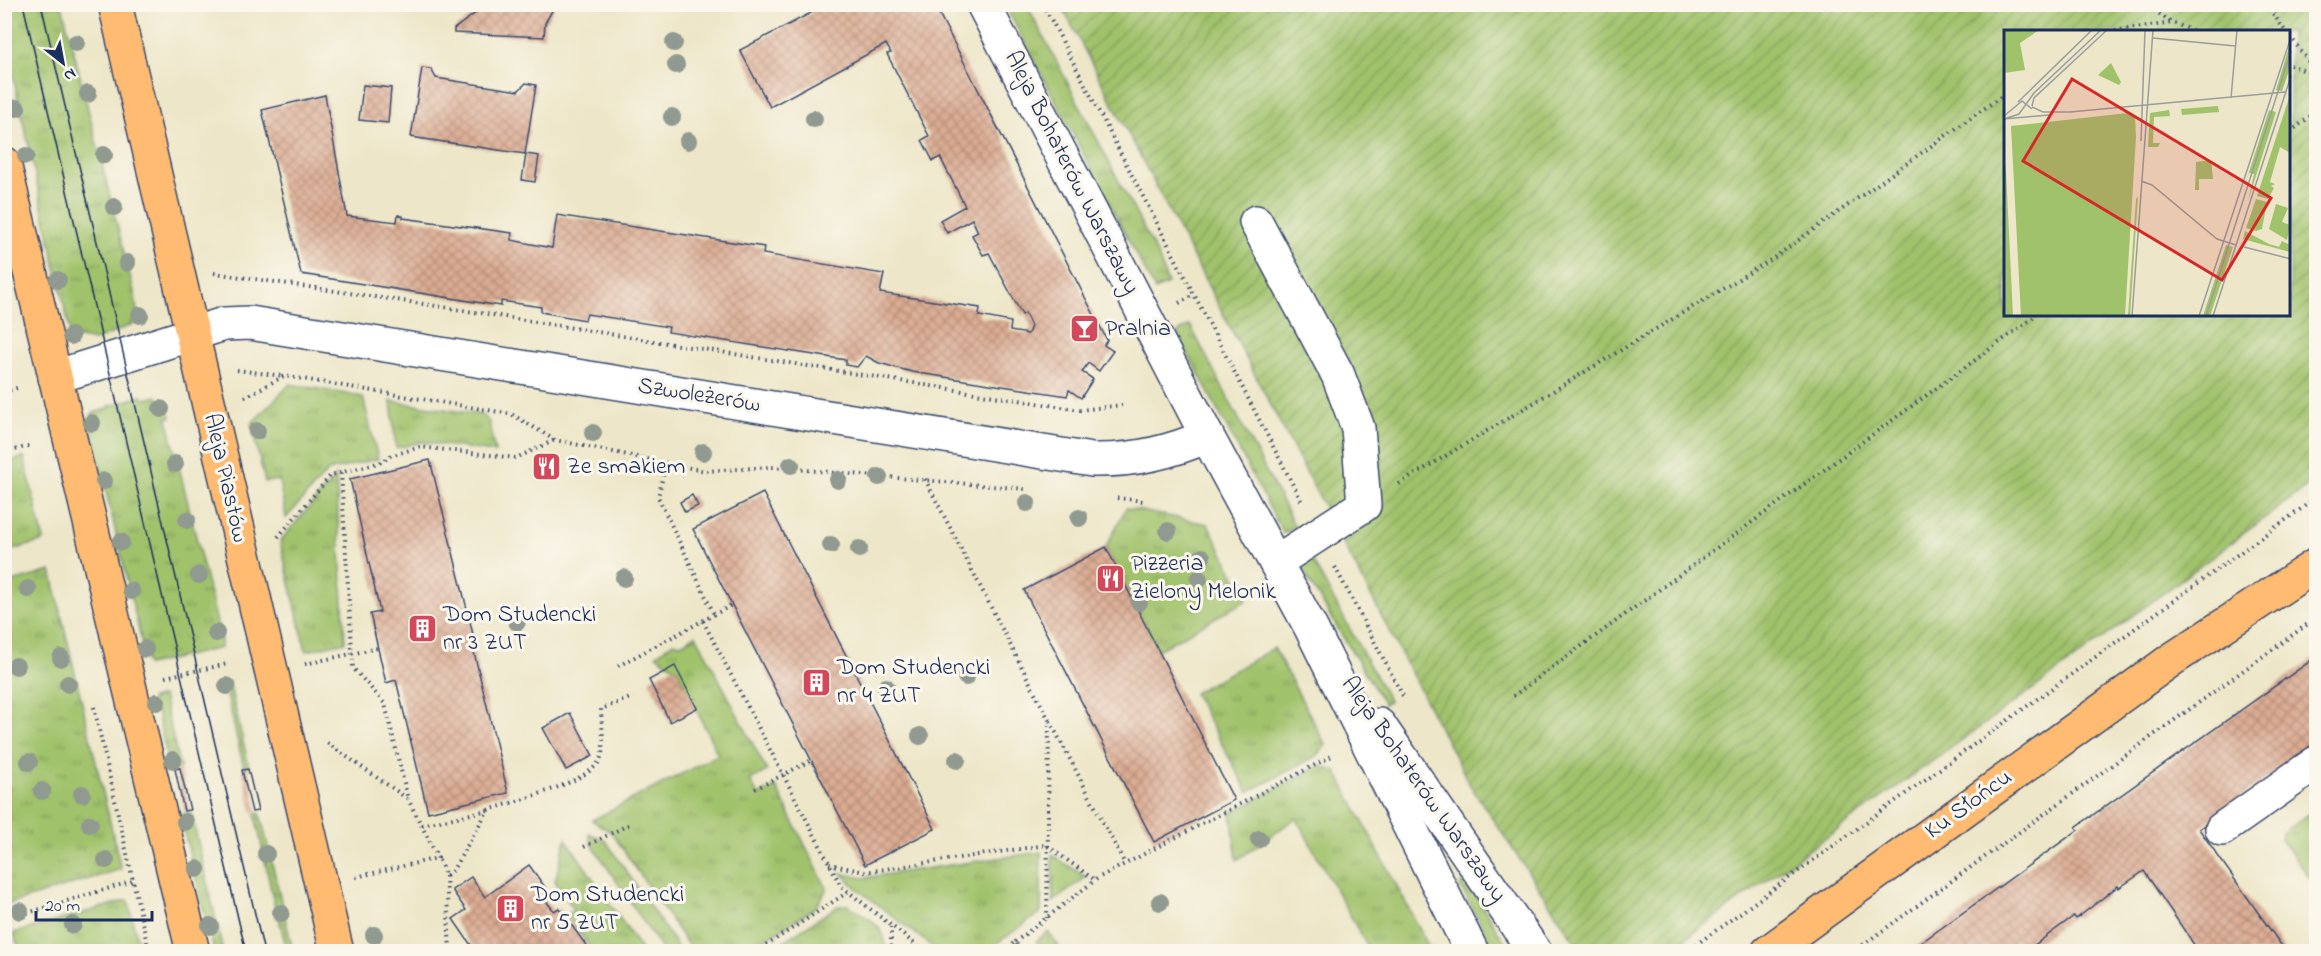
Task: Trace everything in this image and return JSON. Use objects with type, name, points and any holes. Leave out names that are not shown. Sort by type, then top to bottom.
[{"type":"main road","name":"Aleja Piastów","points":[[115,4],[337,951]]},
{"type":"main road","points":[[4,163],[193,951]]},
{"type":"main road","name":"Ku Słońcu","points":[[2171,660],[2316,542]]},
{"type":"main road","name":"Ku Słońcu","points":[[1768,951],[2171,660],[2316,565]]},
{"type":"street","name":"Aleja Bohaterów Warszawy","points":[[983,4],[1207,436],[1311,628],[1472,951]]},
{"type":"street","points":[[1256,222],[1338,375],[1358,428],[1364,505],[1276,562]]},
{"type":"street","name":"Szwoleżerów","points":[[191,336],[224,324],[250,323],[1092,460],[1140,458],[1164,453],[1207,436]]},
{"type":"street","points":[[55,377],[191,336]]},
{"type":"street","name":"Aleja Bohaterów Warszawy","points":[[1311,628],[1535,951]]},
{"type":"street","points":[[2222,829],[2316,763]]},
{"type":"path","points":[[1043,4],[1302,503]]},
{"type":"path","points":[[2144,4],[2173,23],[2192,30]]},
{"type":"path","points":[[2266,4],[2285,30]]},
{"type":"path","points":[[2119,30],[2173,23]]},
{"type":"path","points":[[2291,39],[2316,73]]},
{"type":"path","points":[[2291,66],[2316,73]]},
{"type":"path","points":[[1364,505],[1772,259],[2004,94]]},
{"type":"path","points":[[2291,131],[2316,112]]},
{"type":"path","points":[[211,273],[454,308],[1080,410],[1122,405]]},
{"type":"path","points":[[1513,696],[2036,316]]},
{"type":"path","points":[[235,369],[511,414],[555,440],[705,471],[772,467],[1030,489]]},
{"type":"path","points":[[245,396],[284,376]]},
{"type":"path","points":[[4,392],[18,388],[20,393]]},
{"type":"path","points":[[29,434],[34,455]]},
{"type":"path","points":[[272,544],[331,475],[382,462],[390,456],[420,447],[516,458],[555,440]]},
{"type":"path","points":[[4,453],[32,445]]},
{"type":"path","points":[[666,463],[658,497],[714,614]]},
{"type":"path","points":[[341,472],[353,668],[385,704],[408,799],[446,876],[450,951]]},
{"type":"path","points":[[925,480],[1125,864]]},
{"type":"path","points":[[1110,498],[1144,501]]},
{"type":"path","points":[[1686,951],[2316,498]]},
{"type":"path","points":[[1335,566],[1405,701]]},
{"type":"path","points":[[618,666],[732,605]]},
{"type":"path","points":[[1853,951],[2316,618]]},
{"type":"path","points":[[703,621],[841,886],[925,951]]},
{"type":"path","points":[[301,664],[378,648]]},
{"type":"path","points":[[158,679],[228,664]]},
{"type":"path","points":[[422,825],[488,810],[555,789],[594,769],[601,758],[601,710],[633,697]]},
{"type":"path","points":[[93,706],[149,951]]},
{"type":"path","points":[[1047,918],[1049,720]]},
{"type":"path","points":[[318,737],[408,799]]},
{"type":"path","points":[[1003,951],[1095,880],[1338,753]]},
{"type":"path","points":[[755,789],[812,760]]},
{"type":"path","points":[[446,876],[453,870],[488,810]]},
{"type":"path","points":[[584,847],[630,824]]},
{"type":"path","points":[[829,864],[866,872],[1046,845],[1095,880]]},
{"type":"path","points":[[350,879],[438,858]]},
{"type":"path","points":[[4,920],[133,881]]},
{"type":"path","points":[[756,951],[848,892]]},
{"type":"path","points":[[891,926],[891,951]]},
{"type":"path","points":[[1015,942],[1022,951]]},
{"type":"green space","points":[[4,5],[62,5],[135,296],[138,322],[94,341],[71,336],[5,40]]},
{"type":"green space","points":[[1005,5],[1027,5],[1158,256],[1168,284],[1155,290]]},
{"type":"green space","points":[[1061,5],[2316,5],[2316,480],[2065,666],[1668,951],[1581,951],[1470,785]]},
{"type":"green space","points":[[1190,325],[1295,527],[1283,533],[1177,333]]},
{"type":"green space","points":[[290,384],[363,397],[378,459],[328,471],[286,518],[279,480],[265,482],[251,424]]},
{"type":"green space","points":[[142,396],[143,399],[157,396],[164,406],[168,406],[171,417],[167,418],[221,639],[221,648],[147,665],[89,419],[93,413],[110,408],[109,406]]},
{"type":"green space","points":[[391,401],[483,415],[489,422],[495,452],[422,442],[396,448]]},
{"type":"green space","points":[[24,457],[44,541],[5,552],[5,463]]},
{"type":"green space","points":[[336,476],[345,642],[306,651],[280,541]]},
{"type":"green space","points":[[1126,508],[1208,524],[1247,600],[1158,650],[1106,547]]},
{"type":"green space","points":[[1310,556],[1389,701],[1384,704],[1300,566]]},
{"type":"green space","points":[[51,571],[121,869],[6,905],[5,584]]},
{"type":"green space","points":[[696,635],[767,771],[750,780],[758,795],[776,787],[827,889],[816,907],[747,951],[692,951],[612,833],[592,820],[718,755],[677,669],[656,655],[673,642],[681,644]]},
{"type":"green space","points":[[1274,648],[1326,745],[1317,756],[1248,792],[1194,693]]},
{"type":"green space","points":[[224,682],[229,682],[249,767],[244,768]]},
{"type":"green space","points":[[163,696],[180,767],[169,768],[157,711],[154,712],[151,699]]},
{"type":"green space","points":[[1319,766],[1336,771],[1431,951],[1370,951],[1296,818],[1237,860],[1231,813]]},
{"type":"green space","points":[[2316,809],[2316,886],[2281,839],[2282,833]]},
{"type":"green space","points":[[191,812],[223,951],[214,951],[180,815]]},
{"type":"green space","points":[[260,813],[293,951],[287,951],[279,918],[277,918],[255,814]]},
{"type":"green space","points":[[589,833],[606,841],[680,951],[663,951],[591,843]]},
{"type":"green space","points":[[566,839],[642,951],[593,951],[566,915],[574,910],[555,881]]},
{"type":"green space","points":[[1041,852],[1041,912],[986,951],[938,951],[856,888],[842,873],[862,878]]},
{"type":"green space","points":[[1052,855],[1086,877],[1053,902]]},
{"type":"green space","points":[[1463,882],[1468,882],[1510,951],[1496,951],[1460,886]]},
{"type":"green space","points":[[128,900],[140,951],[19,951],[14,933]]},
{"type":"green space","points":[[848,905],[879,928],[883,934],[886,951],[768,951],[838,906]]},
{"type":"green space","points":[[1048,932],[1062,951],[1043,951],[1036,941]]},
{"type":"building","points":[[488,4],[556,4],[545,23],[544,37],[454,33],[454,29]]},
{"type":"building","points":[[828,4],[934,4],[1107,340],[1104,345],[1113,351],[1099,371],[1088,363],[1082,372],[1093,379],[1081,398],[1069,390],[1067,396],[912,372],[879,363],[866,356],[857,367],[846,365],[846,360],[668,332],[669,327],[587,314],[585,320],[541,312],[541,307],[501,301],[501,306],[301,274],[262,110],[325,95],[347,216],[397,222],[398,215],[403,218],[512,233],[511,240],[552,248],[557,215],[764,247],[763,254],[884,274],[880,293],[980,308],[979,316],[1011,322],[1010,331],[1028,334],[1031,326],[1025,313],[1022,315],[989,253],[983,255],[972,235],[978,232],[972,219],[947,233],[940,220],[965,206],[940,157],[933,161],[922,140],[929,136],[887,54],[891,53],[886,44],[770,107],[740,50]]},
{"type":"building","points":[[422,68],[431,69],[436,78],[518,91],[526,83],[536,85],[525,154],[411,137]]},
{"type":"building","points":[[363,85],[391,88],[388,123],[359,120]]},
{"type":"building","points":[[526,154],[539,156],[535,182],[522,180]]},
{"type":"building","name":"Dom Studencki nr 3 ZUT","points":[[430,460],[475,643],[472,644],[508,793],[428,812],[396,680],[386,683],[370,614],[380,612],[350,479]]},
{"type":"building","name":"Dom Studencki nr 4 ZUT","points":[[763,493],[935,829],[865,865],[693,529]]},
{"type":"building","points":[[692,495],[698,506],[685,512],[680,502]]},
{"type":"building","points":[[1106,547],[1234,800],[1154,842],[1024,590]]},
{"type":"building","points":[[2316,657],[2316,742],[2199,829],[2286,952],[2199,952],[2144,871],[2119,888],[2118,886],[2076,919],[2074,916],[2025,952],[1908,952],[2078,830],[2076,827]]},
{"type":"building","points":[[675,666],[697,708],[670,722],[649,680]]},
{"type":"building","points":[[570,713],[593,756],[566,770],[543,728]]},
{"type":"building","points":[[180,768],[190,810],[184,811],[175,769]]},
{"type":"building","points":[[248,769],[258,811],[252,812],[242,770]]},
{"type":"building","name":"Dom Studencki nr 5 ZUT","points":[[529,865],[552,897],[546,901],[554,911],[559,908],[591,952],[485,952],[482,946],[475,951],[453,919],[466,910],[452,890],[471,877],[485,897]]},
{"type":"tram line","points":[[23,4],[246,952]]},
{"type":"tram line","points":[[41,4],[264,952]]},
{"type":"place","name":"Pralnia","points":[[1084,329]]},
{"type":"place","name":"Ze smakiem","points":[[546,467]]},
{"type":"place","name":"Pizzeria Zielony Melonik","points":[[1110,578]]},
{"type":"place","name":"Dom Studencki nr 3 ZUT","points":[[422,629]]},
{"type":"place","name":"Dom Studencki nr 4 ZUT","points":[[816,682]]},
{"type":"place","name":"Dom Studencki nr 5 ZUT","points":[[510,909]]}]
